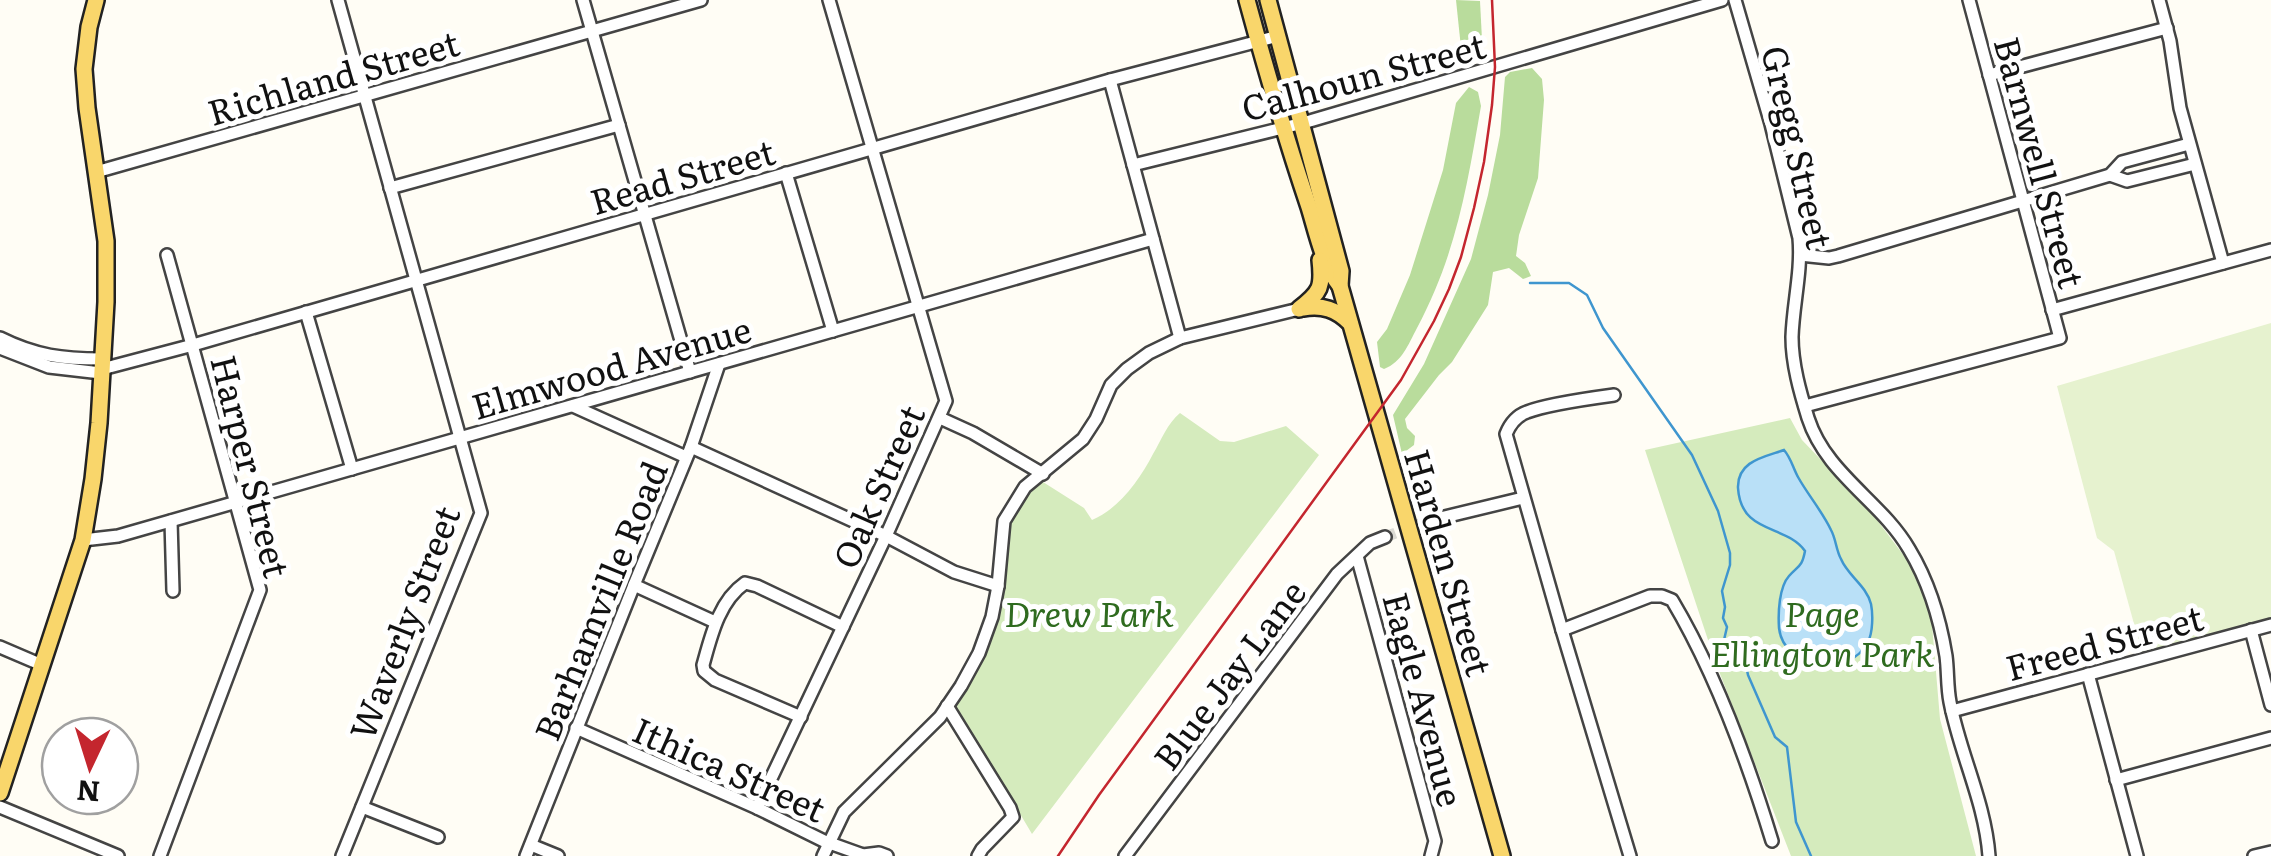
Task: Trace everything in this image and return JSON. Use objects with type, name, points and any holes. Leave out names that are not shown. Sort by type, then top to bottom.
[{"type":"main road","points":[[0,793],[83,540],[95,460],[106,302],[106,241],[84,69],[96,0]]},
{"type":"main road","name":"Harden Street","points":[[1247,0],[1316,231],[1330,274],[1340,286]]},
{"type":"main road","name":"Harden Street","points":[[1268,0],[1341,271],[1340,286],[1350,324],[1502,856]]},
{"type":"main road","points":[[1299,309],[1320,288],[1316,231]]},
{"type":"main road","points":[[1299,309],[1331,309],[1350,324]]},
{"type":"street","name":"Waverly Street","points":[[338,0],[481,513],[342,856]]},
{"type":"street","points":[[584,0],[690,372]]},
{"type":"street","name":"Richland Street","points":[[96,172],[701,0]]},
{"type":"street","name":"Oak Street","points":[[757,808],[946,401],[829,0]]},
{"type":"street","name":"Calhoun Street","points":[[1133,165],[1303,123],[1722,0]]},
{"type":"street","name":"Gregg Street","points":[[1735,0],[1799,238],[1792,342],[1805,406],[1825,453],[1898,532],[1923,576],[1943,640],[1952,710],[1983,814],[1990,856]]},
{"type":"street","name":"Barnwell Street","points":[[1805,406],[2060,338],[1968,0]]},
{"type":"street","points":[[2159,0],[2176,91],[2223,264]]},
{"type":"street","points":[[1989,75],[2167,28]]},
{"type":"street","name":"Read Street","points":[[0,348],[49,367],[102,367],[193,345],[1110,80],[1278,36]]},
{"type":"street","points":[[1110,80],[1180,338]]},
{"type":"street","points":[[390,188],[620,125]]},
{"type":"street","points":[[1800,255],[1838,256],[2110,175],[2122,162],[2190,144]]},
{"type":"street","points":[[2110,175],[2127,182],[2195,164]]},
{"type":"street","points":[[786,173],[833,331]]},
{"type":"street","name":"Elmwood Avenue","points":[[83,540],[118,536],[1153,240]]},
{"type":"street","points":[[2052,310],[2271,250]]},
{"type":"street","name":"Harper Street","points":[[160,856],[260,590],[167,256]]},
{"type":"street","points":[[823,856],[844,812],[940,717],[961,686],[979,654],[992,617],[1004,520],[1026,487],[1082,439],[1111,385],[1149,353],[1180,338],[1299,309]]},
{"type":"street","points":[[306,312],[352,469]]},
{"type":"street","points":[[0,338],[54,358],[102,367]]},
{"type":"street","name":"Barhamville Road","points":[[529,850],[689,452],[720,364]]},
{"type":"street","points":[[1614,395],[1527,412],[1510,423],[1506,434],[1630,856]]},
{"type":"street","points":[[573,406],[886,536],[954,572],[998,586]]},
{"type":"street","points":[[940,418],[1043,474]]},
{"type":"street","points":[[1428,521],[1523,498]]},
{"type":"street","points":[[171,521],[173,591]]},
{"type":"street","name":"Blue Jay Lane","points":[[1125,856],[1338,574],[1370,543],[1386,537]]},
{"type":"street","name":"Eagle Avenue","points":[[1357,556],[1435,841],[1431,856]]},
{"type":"street","points":[[801,717],[715,680],[704,671],[702,665],[716,622],[735,590],[744,583],[843,627]]},
{"type":"street","points":[[634,585],[716,622]]},
{"type":"street","points":[[1562,630],[1650,596],[1672,600],[1706,665],[1757,791],[1772,841]]},
{"type":"street","name":"Freed Street","points":[[1952,710],[2271,624]]},
{"type":"street","points":[[2251,630],[2271,705]]},
{"type":"street","points":[[0,647],[42,665]]},
{"type":"street","points":[[2088,674],[2137,856]]},
{"type":"street","points":[[948,706],[1012,817],[978,856]]},
{"type":"street","name":"Ithica Street","points":[[576,728],[828,843],[863,856],[879,852],[887,856]]},
{"type":"street","points":[[2116,780],[2271,738]]},
{"type":"street","points":[[0,807],[118,856]]},
{"type":"street","points":[[362,807],[438,837]]},
{"type":"street","points":[[529,850],[558,856]]},
{"type":"street","points":[[2254,856],[2271,852]]},
{"type":"green space","points":[[1456,0],[1480,1],[1483,59],[1463,67]]},
{"type":"green space","points":[[1532,68],[1542,79],[1544,100],[1538,178],[1516,256],[1531,276],[1523,279],[1509,268],[1493,272],[1488,305],[1452,362],[1405,419],[1415,436],[1414,445],[1402,454],[1393,415],[1424,364],[1471,259],[1500,135],[1505,77],[1510,72]]},
{"type":"green space","points":[[1469,87],[1478,92],[1481,106],[1451,247],[1407,347],[1384,369],[1380,367],[1377,342],[1387,329],[1410,275],[1443,170],[1456,103]]},
{"type":"green space","points":[[2271,323],[2271,619],[2142,653],[2114,551],[2097,538],[2057,386]]},
{"type":"green space","name":"Drew Park","points":[[1180,413],[1220,441],[1234,442],[1286,426],[1319,455],[1032,834],[955,704],[999,608],[1011,521],[1028,494],[1043,482],[1084,508],[1092,520],[1102,515],[1135,483]]},
{"type":"green space","name":"Page Ellington Park","points":[[1790,418],[1802,440],[1871,512],[1929,589],[1940,719],[1976,856],[1791,856],[1715,661],[1645,450]]},
{"type":"water","points":[[1784,450],[1833,533],[1844,565],[1871,604],[1868,642],[1859,654],[1833,665],[1804,661],[1783,642],[1779,628],[1781,593],[1805,551],[1797,542],[1756,521],[1741,503],[1738,488],[1742,472],[1760,458]]},
{"type":"waterway","points":[[1530,283],[1569,283],[1587,295],[1603,328],[1692,455],[1718,511],[1730,553],[1722,591],[1726,647],[1744,656],[1748,675],[1775,737],[1787,747],[1796,822],[1811,856]]},
{"type":"tunnel","points":[[1385,537],[1428,521]]},
{"type":"railway","points":[[1058,856],[1401,380],[1434,321],[1461,257],[1484,162],[1495,67],[1492,0]]}]
